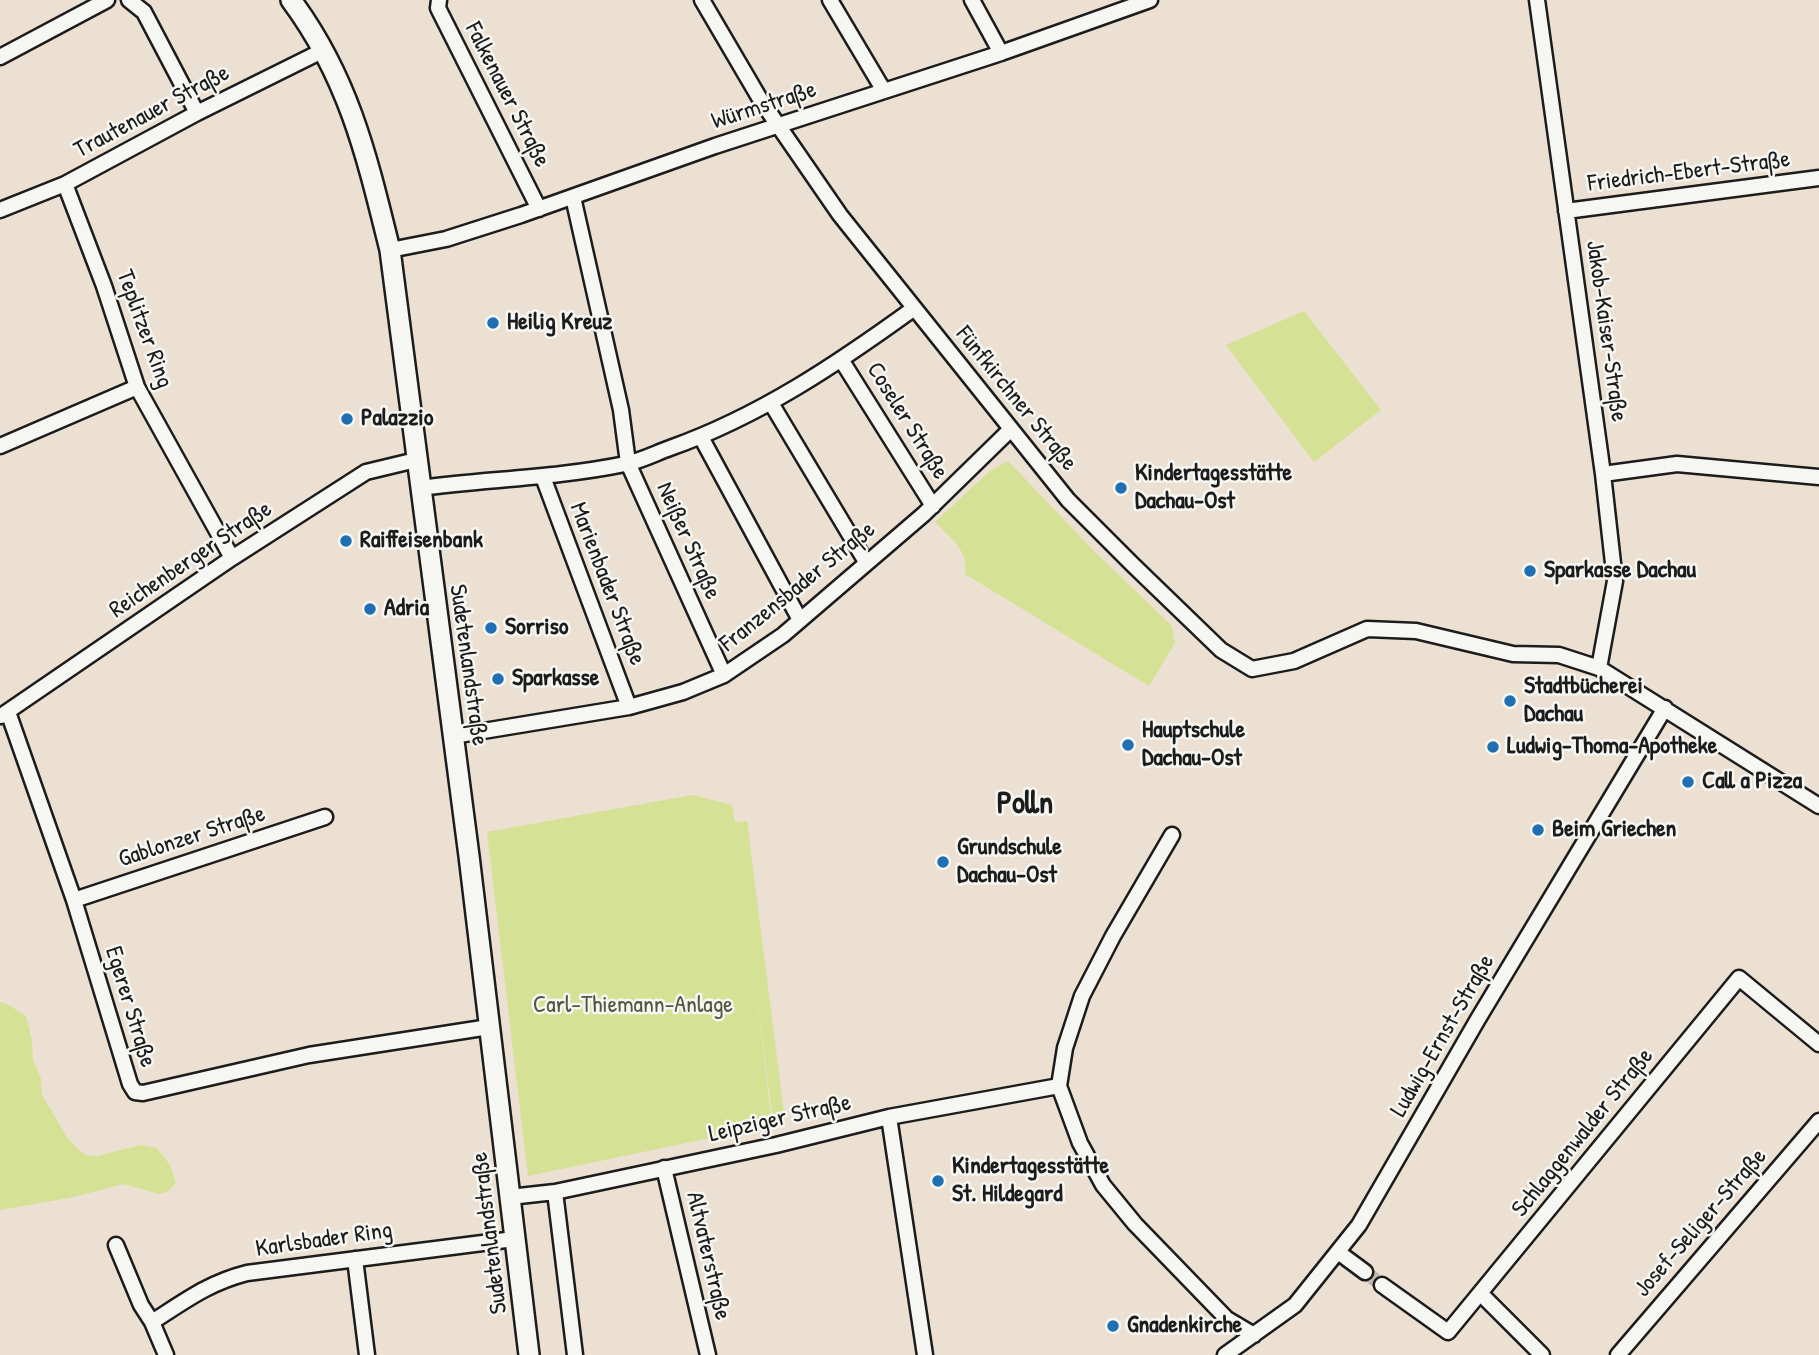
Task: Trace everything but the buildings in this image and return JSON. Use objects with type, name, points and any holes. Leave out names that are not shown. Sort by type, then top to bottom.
[{"type":"street","points":[[0,57],[107,0]]},
{"type":"street","points":[[129,0],[144,12],[197,113]]},
{"type":"street","name":"Sudetenlandstraße","points":[[291,0],[324,50],[351,107],[390,250],[529,1355]]},
{"type":"street","name":"Falkenauer Straße","points":[[439,0],[438,8],[539,209]]},
{"type":"street","name":"Fünfkirchner Straße","points":[[702,0],[760,99],[840,215],[914,309],[1069,500],[1221,650],[1251,668],[1294,661],[1367,629],[1416,631],[1513,654],[1559,655],[1599,668]]},
{"type":"street","points":[[830,0],[884,91]]},
{"type":"street","points":[[972,0],[1001,53]]},
{"type":"street","name":"Würmstraße","points":[[390,250],[446,239],[539,209],[1150,0]]},
{"type":"street","name":"Jakob-Kaiser-Straße","points":[[1537,0],[1603,474],[1615,581],[1599,668]]},
{"type":"street","name":"Trautenauer Straße","points":[[0,210],[65,184],[197,113],[324,50]]},
{"type":"street","name":"Friedrich-Ebert-Straße","points":[[1566,211],[1819,178]]},
{"type":"street","name":"Teplitzer Ring","points":[[65,184],[104,286],[138,387],[232,558]]},
{"type":"street","name":"Neißer Straße","points":[[573,197],[621,410],[628,463],[724,675]]},
{"type":"street","points":[[420,488],[543,477],[628,463],[701,437],[771,403],[842,361],[914,309]]},
{"type":"street","name":"Coseler Straße","points":[[842,361],[933,506]]},
{"type":"street","points":[[0,446],[138,387]]},
{"type":"street","points":[[771,403],[866,562]]},
{"type":"street","name":"Franzensbader Straße","points":[[453,736],[629,707],[683,692],[724,675],[800,620],[933,506],[1011,429]]},
{"type":"street","points":[[701,437],[800,620]]},
{"type":"street","name":"Reichenberger Straße","points":[[4,714],[232,558],[366,471],[416,460]]},
{"type":"street","points":[[1603,474],[1677,464],[1819,477]]},
{"type":"street","name":"Marienbader Straße","points":[[543,477],[629,707]]},
{"type":"street","points":[[1599,668],[1819,806]]},
{"type":"street","name":"Ludwig-Ernst-Straße","points":[[1225,1355],[1295,1305],[1359,1225],[1478,1019],[1665,708]]},
{"type":"street","name":"Egerer Straße","points":[[4,714],[74,900],[130,1084],[135,1091],[143,1093],[309,1055],[489,1027]]},
{"type":"street","name":"Gablonzer Straße","points":[[74,900],[325,817]]},
{"type":"street","points":[[1171,835],[1082,996],[1065,1048],[1059,1086],[1080,1143],[1103,1185],[1135,1224],[1227,1319],[1254,1335]]},
{"type":"street","name":"Schlaggenwalder Straße","points":[[1382,1285],[1448,1332],[1739,978],[1819,1044]]},
{"type":"street","name":"Leipziger Straße","points":[[510,1197],[555,1192],[776,1145],[889,1117],[1059,1086]]},
{"type":"street","points":[[889,1117],[925,1355]]},
{"type":"street","name":"Josef-Seliger-Straße","points":[[1618,1355],[1819,1121]]},
{"type":"street","name":"Altvaterstraße","points":[[664,1168],[708,1355]]},
{"type":"street","points":[[555,1192],[575,1355]]},
{"type":"street","name":"Karlsbader Ring","points":[[152,1322],[208,1286],[247,1273],[514,1239]]},
{"type":"street","points":[[116,1245],[166,1355]]},
{"type":"street","points":[[1338,1252],[1365,1272]]},
{"type":"street","points":[[355,1259],[367,1355]]},
{"type":"street","points":[[1481,1294],[1542,1355]]},
{"type":"green space","points":[[1304,311],[1381,410],[1314,462],[1226,345]]},
{"type":"green space","points":[[1008,461],[1094,551],[1172,626],[1175,643],[1149,686],[965,574],[961,551],[935,522],[990,471]]},
{"type":"green space","name":"Carl-Thiemann-Anlage","points":[[692,795],[732,805],[735,822],[747,821],[785,1121],[773,1122],[754,971],[772,1125],[528,1176],[487,832]]},
{"type":"green space","points":[[0,1002],[26,1016],[32,1040],[33,1060],[41,1079],[42,1095],[68,1139],[85,1155],[97,1156],[141,1145],[157,1148],[170,1165],[176,1182],[169,1191],[159,1194],[123,1184],[74,1197],[0,1210]]},
{"type":"tunnel","points":[[1365,1272],[1382,1285]]},
{"type":"place","name":"Heilig Kreuz","points":[[493,323]]},
{"type":"place","name":"Palazzio","points":[[347,419]]},
{"type":"place","name":"Kindertagesstätte Dachau-Ost","points":[[1121,488]]},
{"type":"place","name":"Raiffeisenbank","points":[[346,541]]},
{"type":"place","name":"Sparkasse Dachau","points":[[1530,571]]},
{"type":"place","name":"Adria","points":[[370,609]]},
{"type":"place","name":"Sorriso","points":[[491,628]]},
{"type":"place","name":"Sparkasse","points":[[498,679]]},
{"type":"place","name":"Stadtbücherei Dachau","points":[[1510,701]]},
{"type":"place","name":"Hauptschule Dachau-Ost","points":[[1128,745]]},
{"type":"place","name":"Ludwig-Thoma-Apotheke","points":[[1493,747]]},
{"type":"place","name":"Call a Pizza","points":[[1688,782]]},
{"type":"place","name":"Beim Griechen","points":[[1538,830]]},
{"type":"place","name":"Grundschule Dachau-Ost","points":[[943,862]]},
{"type":"place","name":"Kindertagesstätte St. Hildegard","points":[[938,1181]]},
{"type":"place","name":"Gnadenkirche","points":[[1113,1326]]},
{"type":"district","name":"Polln","points":[[1025,804]]}]
